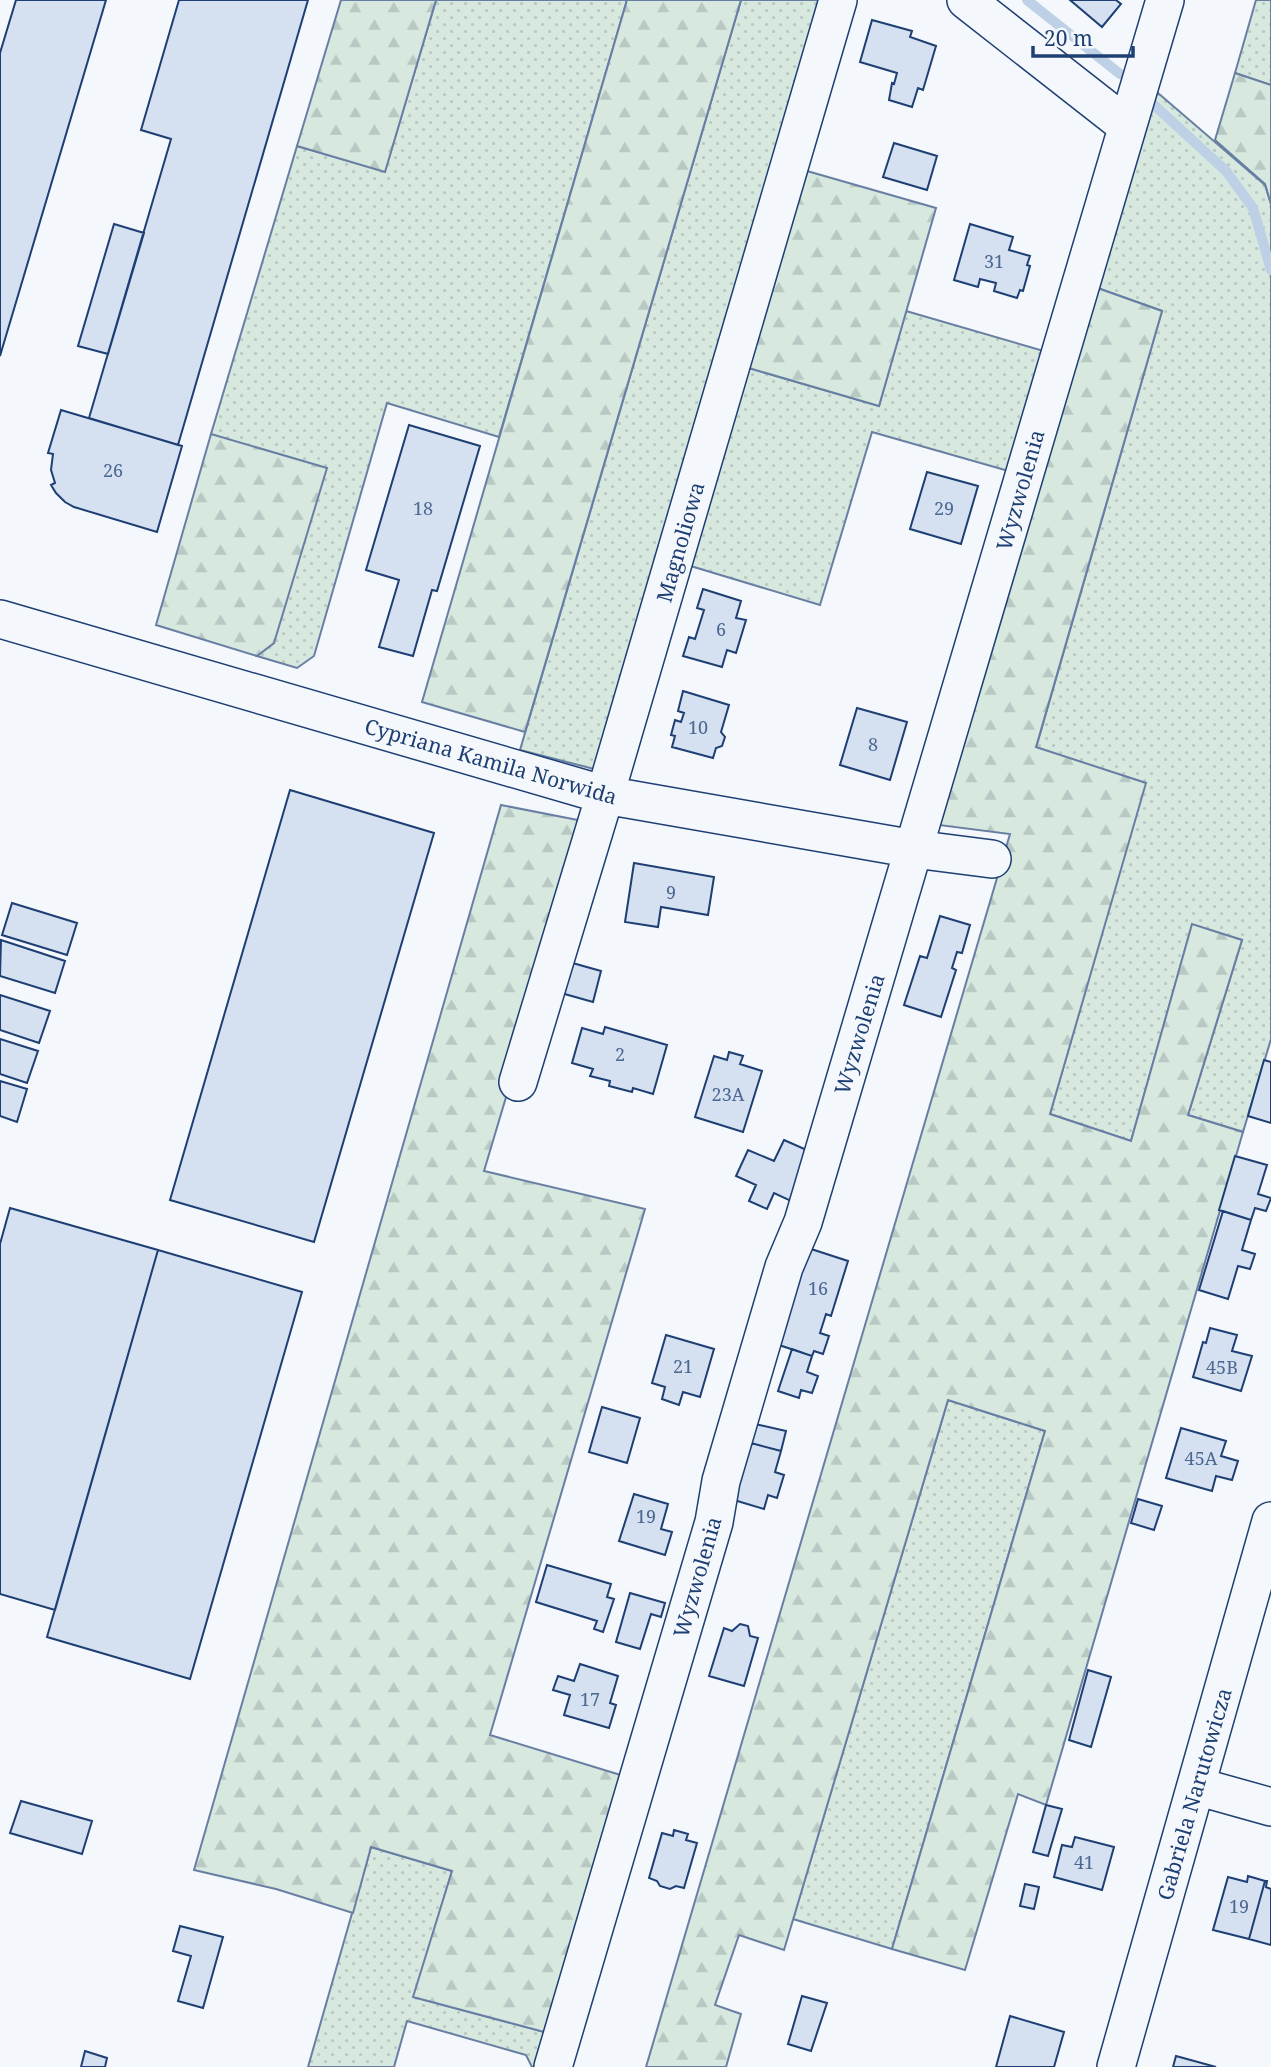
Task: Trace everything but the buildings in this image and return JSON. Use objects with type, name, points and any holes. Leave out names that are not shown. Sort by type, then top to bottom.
[{"type":"street","name":"Magnoliowa","points":[[518,1082],[606,795],[838,0]]},
{"type":"street","points":[[966,0],[1127,126]]},
{"type":"street","name":"Wyzwolenia","points":[[553,2067],[714,1522],[721,1481],[780,1281],[803,1222],[1165,0]]},
{"type":"street","name":"Cypriana Kamila Norwida","points":[[0,619],[606,795],[914,849],[992,859]]},
{"type":"street","name":"Gabriela Narutowicza","points":[[1116,2067],[1271,1521]]},
{"type":"street","points":[[1196,1786],[1271,1807]]},
{"type":"green space","points":[[341,0],[436,0],[385,172],[297,146]]},
{"type":"green space","points":[[436,0],[627,0],[499,437],[387,403],[314,656],[297,668],[257,656],[274,643],[211,434],[297,146],[385,171]]},
{"type":"green space","points":[[627,0],[741,0],[525,732],[422,702]]},
{"type":"green space","points":[[741,0],[825,0],[602,771],[520,750]]},
{"type":"green space","points":[[1256,0],[1271,0],[1271,85],[1235,73]]},
{"type":"green space","points":[[1235,73],[1271,85],[1271,204],[1265,184],[1215,140]]},
{"type":"green space","points":[[1151,87],[1265,185],[1271,204],[1271,1039],[1243,1132],[1188,1115],[1242,940],[1192,925],[1131,1141],[1050,1114],[1145,783],[1036,748],[1162,311],[1089,285]]},
{"type":"green space","points":[[800,169],[936,208],[879,406],[742,366]]},
{"type":"green space","points":[[1089,285],[1162,311],[1036,747],[1146,783],[1050,1114],[1131,1141],[1192,924],[1242,940],[1188,1115],[1243,1132],[1046,1805],[1018,1794],[965,1970],[892,1949],[1045,1431],[948,1400],[784,1950],[739,1935],[715,2005],[741,2014],[726,2067],[646,2067],[1010,834],[931,824]]},
{"type":"green space","points":[[906,311],[1047,352],[1012,472],[872,432],[820,605],[684,564],[742,366],[879,406]]},
{"type":"green space","points":[[211,434],[327,468],[274,643],[257,656],[156,625]]},
{"type":"green space","points":[[501,805],[588,822],[484,1171],[645,1209],[490,1735],[627,1777],[548,2033],[413,1997],[452,1871],[371,1847],[353,1913],[276,1889],[194,1870]]},
{"type":"green space","points":[[948,1400],[1045,1431],[892,1949],[793,1919]]},
{"type":"green space","points":[[371,1847],[452,1871],[414,1997],[548,2033],[539,2067],[532,2067],[526,2055],[407,2021],[394,2067],[308,2067]]},
{"type":"waterway","points":[[1027,0],[1120,74]]},
{"type":"waterway","points":[[1154,105],[1226,171],[1253,208],[1271,270]]}]
